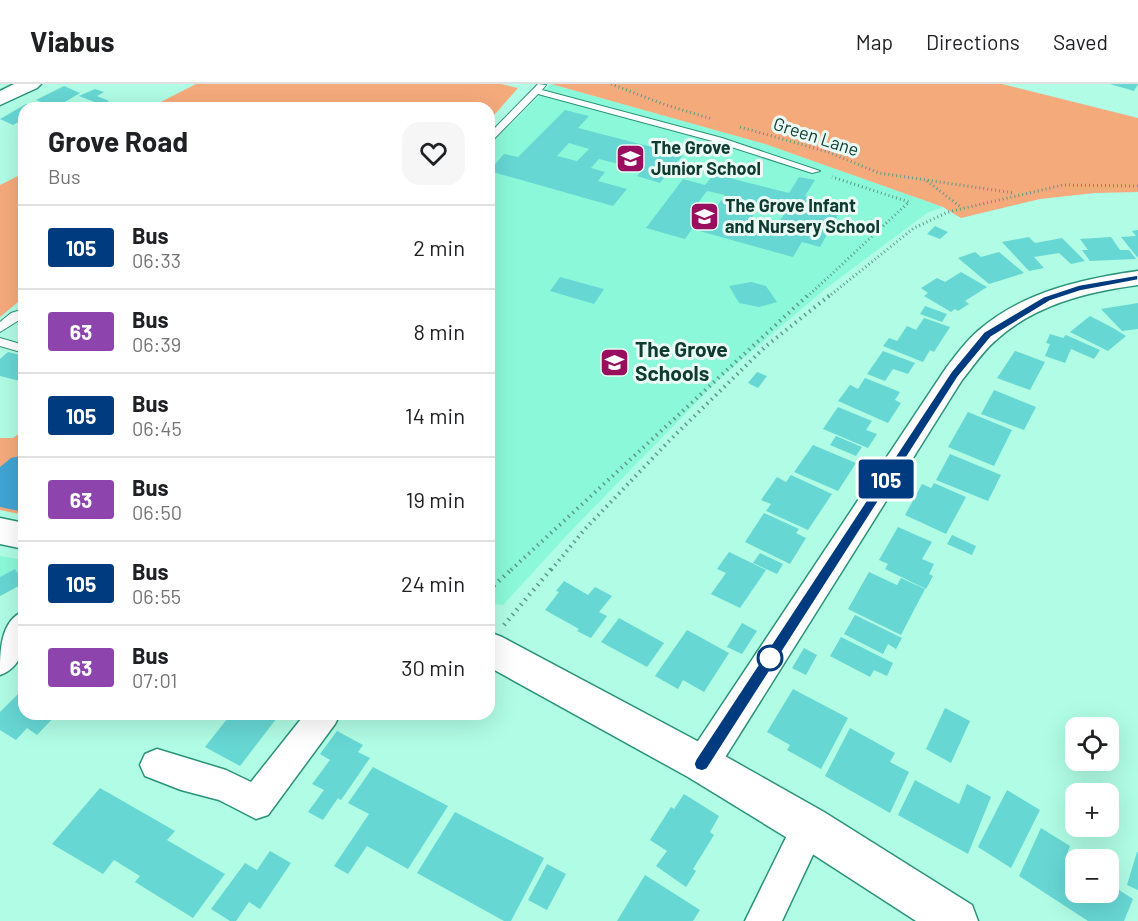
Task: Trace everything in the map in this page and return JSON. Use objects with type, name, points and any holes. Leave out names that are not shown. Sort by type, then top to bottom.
[{"type":"street","points":[[0,99],[30,84]]},
{"type":"street","points":[[702,764],[954,374],[987,334],[1047,299],[1089,286],[1138,278]]},
{"type":"street","points":[[0,531],[18,535]]},
{"type":"street","points":[[0,662],[18,634]]},
{"type":"street","points":[[495,642],[810,827],[956,921]]},
{"type":"street","points":[[157,765],[226,786],[256,803],[319,720]]},
{"type":"street","points":[[763,921],[810,827]]},
{"type":"lane","points":[[495,133],[539,88],[719,140],[815,171]]},
{"type":"lane","points":[[0,328],[18,315]]},
{"type":"lane","points":[[0,342],[18,347]]},
{"type":"path","points":[[611,84],[663,104],[716,120]]},
{"type":"path","name":"Green Lane","points":[[737,127],[828,152],[879,173],[1018,194]]},
{"type":"path","points":[[495,584],[909,202],[815,171]]},
{"type":"path","points":[[926,180],[962,208]]},
{"type":"path","points":[[495,639],[585,529],[671,439],[765,347],[915,228],[948,212],[1063,185],[1138,186]]},
{"type":"shaded area","points":[[196,84],[501,84],[518,88],[495,114],[495,102],[161,102]]},
{"type":"shaded area","name":"The Grove Schools","points":[[551,84],[765,144],[943,207],[927,213],[825,289],[719,379],[569,533],[503,605],[495,604],[495,140]]},
{"type":"shaded area","points":[[551,84],[1002,84],[1138,118],[1138,192],[1094,193],[1040,199],[961,218],[943,207],[765,144]]},
{"type":"shaded area","points":[[18,176],[18,302],[0,317],[0,185]]},
{"type":"shaded area","points":[[18,434],[18,514],[0,510],[0,438],[13,438]]},
{"type":"shaded area","points":[[0,556],[18,559],[18,586],[0,596]]},
{"type":"water","points":[[18,456],[18,511],[0,507],[0,467],[11,458]]},
{"type":"building","points":[[1110,84],[1138,84],[1134,91]]},
{"type":"building","points":[[64,86],[80,93],[65,102],[36,100]]},
{"type":"building","points":[[95,89],[104,92],[97,96],[109,101],[94,102],[79,96]]},
{"type":"building","points":[[18,109],[18,122],[13,125],[0,119]]},
{"type":"building","name":"The Grove Junior School","points":[[565,110],[589,116],[578,128],[683,155],[660,183],[637,176],[642,170],[599,159],[591,168],[605,172],[598,181],[627,189],[613,206],[495,173],[495,164],[504,154],[518,157]],"holes":[[[569,143],[589,149],[577,161],[557,156]]]},
{"type":"building","name":"The Grove Infant and Nursery School","points":[[714,174],[789,193],[799,177],[815,180],[805,196],[843,206],[820,247],[802,242],[793,257],[692,229],[685,239],[646,228],[683,179],[705,185]],"holes":[[[707,191],[725,195],[713,212],[695,207]],[[761,203],[787,210],[775,228],[750,221]]]},
{"type":"building","points":[[935,226],[948,232],[940,239],[927,234]]},
{"type":"building","points":[[1138,230],[1138,258],[1121,237],[1136,236],[1132,231]]},
{"type":"building","points":[[1029,237],[1035,243],[1062,238],[1085,261],[1071,264],[1059,253],[1034,257],[1044,268],[1029,271],[1002,242]]},
{"type":"building","points":[[1111,237],[1120,250],[1129,250],[1136,259],[1090,261],[1082,250],[1088,250],[1080,239]]},
{"type":"building","points":[[975,252],[981,257],[999,252],[1024,273],[989,284],[958,258]]},
{"type":"building","points":[[961,272],[987,287],[965,301],[969,304],[958,311],[955,309],[951,312],[924,296],[928,293],[921,288],[937,278],[945,282]]},
{"type":"building","points":[[560,277],[604,289],[594,304],[550,291]]},
{"type":"building","points":[[751,282],[766,286],[777,302],[759,307],[739,303],[729,286]]},
{"type":"building","points":[[1138,303],[1138,329],[1122,331],[1101,309]]},
{"type":"building","points":[[925,306],[947,314],[942,322],[920,314]]},
{"type":"building","points":[[1090,316],[1126,336],[1108,351],[1070,332]]},
{"type":"building","points":[[924,318],[950,327],[934,352],[930,350],[923,362],[883,346],[889,338],[897,341],[907,326],[916,330]]},
{"type":"building","points":[[1050,334],[1063,338],[1066,335],[1100,350],[1094,359],[1071,349],[1065,363],[1045,356],[1050,344],[1046,343]]},
{"type":"building","points":[[883,351],[915,363],[908,374],[893,369],[885,381],[867,374]]},
{"type":"building","points":[[1015,351],[1045,362],[1030,390],[997,378]]},
{"type":"building","points":[[8,352],[18,354],[18,380],[0,376],[0,359]]},
{"type":"building","points":[[757,372],[767,376],[758,388],[748,383]]},
{"type":"building","points":[[865,378],[900,392],[895,400],[901,403],[888,423],[838,401],[850,385],[858,389]]},
{"type":"building","points":[[994,390],[1036,407],[1024,430],[981,414]]},
{"type":"building","points":[[838,407],[872,421],[866,430],[877,434],[868,448],[823,429]]},
{"type":"building","points":[[968,412],[1012,430],[994,466],[948,447]]},
{"type":"building","points":[[836,436],[862,447],[856,456],[830,445]]},
{"type":"building","points":[[813,445],[856,463],[838,491],[794,472]]},
{"type":"building","points":[[950,454],[1001,475],[988,501],[936,480]]},
{"type":"building","points":[[791,475],[832,494],[808,530],[766,511],[771,504],[761,500],[777,477],[786,482]]},
{"type":"building","points":[[934,483],[966,497],[946,534],[905,515],[922,484],[931,488]]},
{"type":"building","points":[[764,513],[799,529],[796,533],[806,538],[790,564],[745,542]]},
{"type":"building","points":[[898,527],[932,542],[922,559],[934,564],[929,574],[933,576],[926,589],[885,569],[888,564],[879,560]]},
{"type":"building","points":[[952,535],[976,546],[972,555],[947,544]]},
{"type":"building","points":[[729,552],[766,570],[740,608],[711,594],[726,573],[717,569]]},
{"type":"building","points":[[760,553],[783,564],[777,574],[753,563]]},
{"type":"building","points":[[15,569],[18,574],[18,586],[0,596],[0,577]]},
{"type":"building","points":[[869,572],[897,585],[901,578],[925,589],[901,635],[848,609]]},
{"type":"building","points":[[564,581],[588,595],[595,587],[612,596],[599,612],[607,616],[591,638],[545,610],[559,592],[556,591]]},
{"type":"building","points":[[855,615],[902,638],[896,649],[888,644],[883,654],[844,634]]},
{"type":"building","points":[[619,618],[664,643],[647,667],[601,642]]},
{"type":"building","points":[[742,623],[757,631],[742,654],[727,647]]},
{"type":"building","points":[[687,630],[729,653],[704,692],[683,680],[678,689],[655,676]]},
{"type":"building","points":[[841,637],[893,663],[887,676],[874,670],[870,677],[830,656]]},
{"type":"building","points":[[804,648],[817,655],[806,675],[792,668]]},
{"type":"building","points":[[793,689],[848,718],[821,769],[787,750],[790,745],[767,732]]},
{"type":"building","points":[[18,694],[18,720],[51,720],[37,735],[27,728],[16,740],[0,730],[0,712]]},
{"type":"building","points":[[945,708],[970,721],[951,763],[926,749]]},
{"type":"building","points":[[226,720],[275,720],[240,766],[205,747]]},
{"type":"building","points":[[850,728],[895,753],[890,762],[909,772],[890,813],[825,776]]},
{"type":"building","points":[[337,731],[363,745],[358,752],[370,758],[341,800],[338,798],[323,820],[308,812],[324,790],[312,784],[330,760],[320,754]]},
{"type":"building","points":[[373,767],[448,806],[408,869],[367,846],[348,874],[334,866],[369,814],[348,803]]},
{"type":"building","points":[[915,780],[959,804],[967,784],[991,797],[968,854],[898,815]]},
{"type":"building","points":[[100,788],[175,831],[167,840],[225,874],[193,918],[135,882],[140,876],[114,860],[103,874],[52,844]]},
{"type":"building","points":[[1007,790],[1040,810],[1011,868],[978,847]]},
{"type":"building","points":[[684,794],[719,816],[710,832],[714,835],[693,869],[696,871],[686,887],[656,866],[667,851],[650,840],[671,807],[674,809]]},
{"type":"building","points":[[455,812],[544,858],[511,921],[504,921],[417,873]]},
{"type":"building","points":[[1041,828],[1070,846],[1069,849],[1065,849],[1065,903],[1119,903],[1119,890],[1133,899],[1124,921],[1088,921],[1019,876]]},
{"type":"building","points":[[270,851],[291,863],[260,909],[249,902],[236,921],[230,921],[211,909],[245,863],[257,870]]},
{"type":"building","points":[[1138,852],[1138,890],[1127,885]]},
{"type":"building","points":[[547,864],[566,874],[547,910],[528,900]]},
{"type":"building","points":[[645,875],[700,910],[693,921],[617,921]]},
{"type":"bus line","name":"105","points":[[702,764],[954,374],[987,334],[1047,299],[1079,288],[1138,278]]},
{"type":"place","name":"The Grove Junior School","points":[[630,158]]},
{"type":"place","name":"The Grove Infant and Nursery School","points":[[704,216]]},
{"type":"place","name":"The Grove Schools","points":[[614,362]]}]
